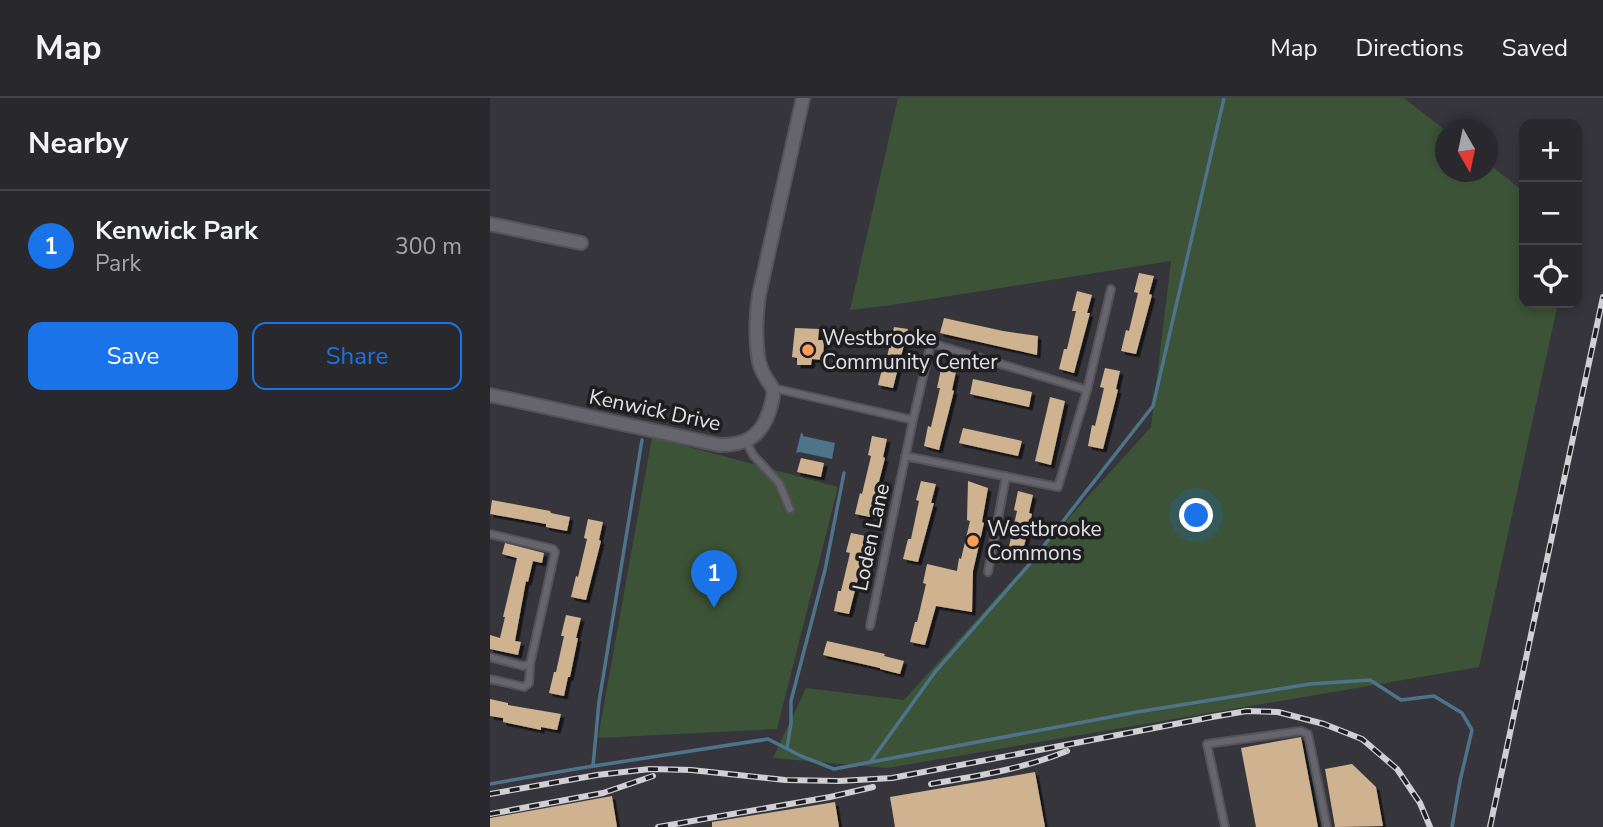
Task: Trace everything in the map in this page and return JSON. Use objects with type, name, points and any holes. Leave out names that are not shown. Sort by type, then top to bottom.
[{"type":"street","points":[[773,388],[762,373],[758,358],[756,317],[803,98]]},
{"type":"street","points":[[490,224],[581,243]]},
{"type":"street","name":"Kenwick Drive","points":[[490,395],[719,445],[732,445],[751,439],[760,430],[766,421],[773,388]]},
{"type":"lane","points":[[905,456],[1058,487],[1087,390],[1111,289]]},
{"type":"lane","name":"Loden Lane","points":[[870,625],[931,343],[1087,390]]},
{"type":"lane","points":[[773,388],[913,420]]},
{"type":"lane","points":[[746,441],[753,455],[779,484],[790,509]]},
{"type":"lane","points":[[988,572],[1006,476]]},
{"type":"lane","points":[[490,534],[553,549],[555,552],[530,664],[529,683],[524,687],[490,679]]},
{"type":"lane","points":[[490,657],[523,666],[530,664]]},
{"type":"lane","points":[[1225,827],[1207,744],[1301,732],[1308,734],[1327,827]]},
{"type":"green space","points":[[898,98],[1404,98],[1435,122],[1435,182],[1498,182],[1498,171],[1519,188],[1519,308],[1557,308],[1479,667],[887,768],[773,758],[806,688],[904,700],[1151,427],[1171,261],[850,310]]},
{"type":"green space","points":[[652,437],[838,487],[777,729],[598,738]]},
{"type":"water","points":[[801,433],[803,436],[835,443],[832,459],[796,453]]},
{"type":"building","points":[[1139,273],[1154,276],[1149,294],[1152,295],[1136,354],[1121,351],[1138,293],[1134,292]]},
{"type":"building","points":[[1077,291],[1092,295],[1074,373],[1059,369],[1076,311],[1072,311]]},
{"type":"building","points":[[944,318],[1038,336],[1037,355],[940,333]]},
{"type":"building","points":[[894,327],[908,329],[893,388],[878,385]]},
{"type":"building","name":"Westbrooke Community Center","points":[[795,328],[819,329],[818,340],[824,340],[823,360],[812,359],[811,365],[797,365],[797,358],[792,357]]},
{"type":"building","points":[[1105,368],[1120,371],[1103,449],[1088,446],[1104,388],[1100,387]]},
{"type":"building","points":[[941,369],[956,372],[939,450],[924,446],[940,388],[937,388]]},
{"type":"building","points":[[973,379],[1032,392],[1029,407],[970,394]]},
{"type":"building","name":"Westbrooke Commons","points":[[1050,397],[1065,401],[1051,465],[1035,461]]},
{"type":"building","name":"Westbrooke Commons","points":[[963,428],[1022,441],[1018,456],[959,443]]},
{"type":"building","points":[[872,436],[887,439],[870,517],[855,514],[871,456],[868,455]]},
{"type":"building","points":[[801,458],[824,463],[821,477],[797,472]]},
{"type":"building","name":"Westbrooke Commons","points":[[921,481],[936,484],[931,503],[934,503],[918,562],[903,559],[908,539],[911,539]]},
{"type":"building","points":[[968,481],[988,488],[982,522],[984,523],[973,571],[972,612],[936,606],[925,645],[910,642],[926,584],[923,583],[927,564],[957,571],[970,521],[967,520]]},
{"type":"building","name":"Westbrooke Commons","points":[[1018,491],[1033,495],[1029,513],[1032,514],[1022,554],[1008,551],[1017,511],[1014,510]]},
{"type":"building","points":[[492,500],[570,517],[567,531],[546,527],[546,524],[490,514]]},
{"type":"building","points":[[588,519],[603,522],[586,600],[571,597],[587,539],[584,538]]},
{"type":"building","points":[[851,533],[866,536],[849,614],[834,611],[850,553],[846,552]]},
{"type":"building","points":[[505,543],[544,553],[542,563],[533,561],[528,582],[526,581],[515,641],[521,642],[518,655],[490,649],[490,635],[500,638],[517,558],[502,554]]},
{"type":"building","points":[[566,615],[581,618],[564,696],[549,693],[564,636],[561,636]]},
{"type":"building","points":[[827,641],[904,661],[900,674],[823,655]]},
{"type":"building","points":[[490,699],[508,705],[561,714],[557,730],[541,727],[541,730],[503,722],[503,718],[490,716]]},
{"type":"building","points":[[1301,737],[1318,827],[1256,827],[1241,748]]},
{"type":"building","points":[[1352,764],[1376,787],[1383,826],[1335,827],[1325,769]]},
{"type":"building","points":[[1035,772],[1045,827],[895,827],[890,797]]},
{"type":"building","points":[[612,796],[617,827],[490,827],[490,818]]},
{"type":"building","points":[[835,802],[839,827],[712,827],[712,822]]},
{"type":"waterway","points":[[871,761],[935,672],[1028,566],[1153,406],[1224,98]]},
{"type":"waterway","points":[[593,766],[599,702],[642,440]]},
{"type":"waterway","points":[[787,748],[791,701],[825,570],[844,473]]},
{"type":"waterway","points":[[490,784],[768,739],[834,769],[1137,712],[1310,684],[1370,680],[1401,700],[1434,696],[1462,713],[1472,730],[1452,827]]},
{"type":"railway","points":[[1490,827],[1603,297]]},
{"type":"railway","points":[[490,794],[597,775],[650,769],[691,770],[785,780],[892,778],[1247,711],[1278,712],[1324,724],[1362,739],[1397,769],[1420,803],[1430,827]]},
{"type":"railway","points":[[931,784],[1017,767],[1067,751]]},
{"type":"railway","points":[[490,814],[603,793],[653,776]]},
{"type":"railway","points":[[658,827],[873,787]]},
{"type":"place","name":"Westbrooke Community Center","points":[[808,350]]},
{"type":"place","name":"Westbrooke Commons","points":[[973,541]]},
{"type":"place","name":"Kenwick Park","points":[[714,608]]}]
